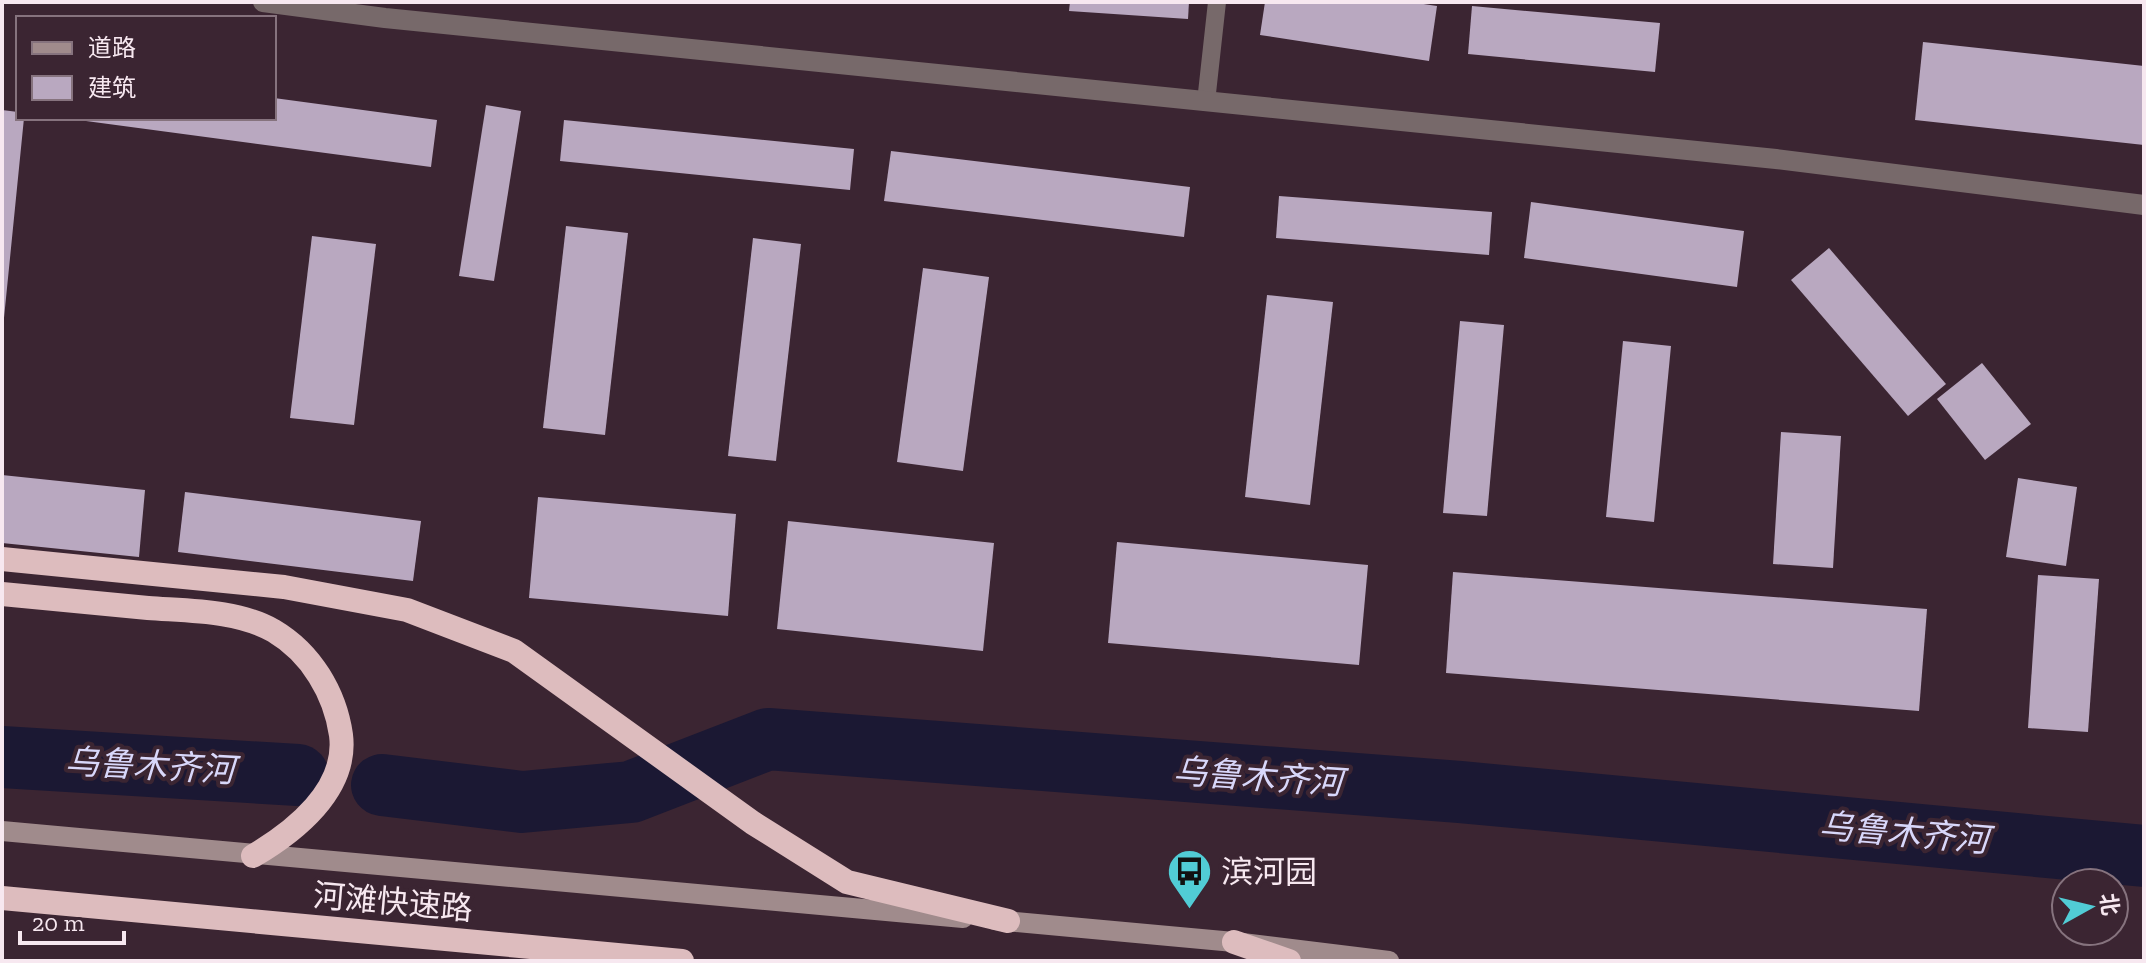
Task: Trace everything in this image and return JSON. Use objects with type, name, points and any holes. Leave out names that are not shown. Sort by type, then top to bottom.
[{"type":"highway","points":[[2,559],[284,587],[407,610],[514,651],[753,823],[847,882],[1008,921]]},
{"type":"highway","points":[[2,594],[220,614],[271,629],[296,647],[316,670],[335,704],[342,760],[308,817],[287,836],[253,856]]},
{"type":"highway","name":"河滩快速路","points":[[2,898],[682,961]]},
{"type":"highway","points":[[1234,942],[1289,961]]},
{"type":"street","points":[[263,2],[416,22],[1776,159],[2144,205]]},
{"type":"street","points":[[2,831],[1234,942],[1389,961]]},
{"type":"lane","points":[[1206,102],[1217,2]]},
{"type":"building","points":[[1070,2],[1189,2],[1188,19],[1069,11]]},
{"type":"building","points":[[1265,2],[1410,2],[1437,6],[1429,61],[1260,35]]},
{"type":"building","points":[[1472,6],[1660,23],[1655,72],[1468,54]]},
{"type":"building","points":[[1923,42],[2144,66],[2144,145],[1915,120]]},
{"type":"building","points":[[276,98],[437,120],[431,167],[86,121],[276,120]]},
{"type":"building","points":[[486,105],[521,111],[494,281],[459,276]]},
{"type":"building","points":[[2,110],[16,112],[16,120],[24,120],[4,318]]},
{"type":"building","points":[[564,120],[854,149],[850,190],[560,161]]},
{"type":"building","points":[[891,151],[1190,187],[1184,237],[884,201]]},
{"type":"building","points":[[1279,196],[1492,212],[1489,255],[1276,238]]},
{"type":"building","points":[[1531,202],[1744,231],[1737,287],[1524,258]]},
{"type":"building","points":[[566,226],[628,233],[605,435],[543,428]]},
{"type":"building","points":[[312,236],[376,244],[354,425],[290,418]]},
{"type":"building","points":[[753,238],[801,244],[776,461],[728,456]]},
{"type":"building","points":[[1829,248],[1946,384],[1908,416],[1791,280]]},
{"type":"building","points":[[923,268],[989,277],[963,471],[897,462]]},
{"type":"building","points":[[1267,295],[1333,302],[1310,505],[1245,497]]},
{"type":"building","points":[[1460,321],[1504,325],[1487,516],[1443,513]]},
{"type":"building","points":[[1623,341],[1671,346],[1654,522],[1606,517]]},
{"type":"building","points":[[1982,363],[2031,424],[1985,460],[1937,399]]},
{"type":"building","points":[[1781,432],[1841,436],[1833,568],[1773,564]]},
{"type":"building","points":[[2,475],[145,490],[139,557],[2,543]]},
{"type":"building","points":[[2018,478],[2077,487],[2066,566],[2006,557]]},
{"type":"building","points":[[185,492],[421,521],[413,581],[178,552]]},
{"type":"building","points":[[538,497],[736,514],[728,616],[529,598]]},
{"type":"building","points":[[788,521],[994,543],[983,651],[777,629]]},
{"type":"building","points":[[1117,542],[1368,565],[1359,665],[1108,643]]},
{"type":"building","points":[[1453,572],[1927,609],[1919,711],[1446,673]]},
{"type":"building","points":[[2038,575],[2099,579],[2088,732],[2028,728]]},
{"type":"waterway","name":"乌鲁木齐河","points":[[382,785],[522,802],[631,792],[768,739],[1460,792],[2144,856]]},
{"type":"waterway","name":"乌鲁木齐河","points":[[2,757],[298,775]]},
{"type":"place","name":"滨河园","points":[[1190,911]]}]
